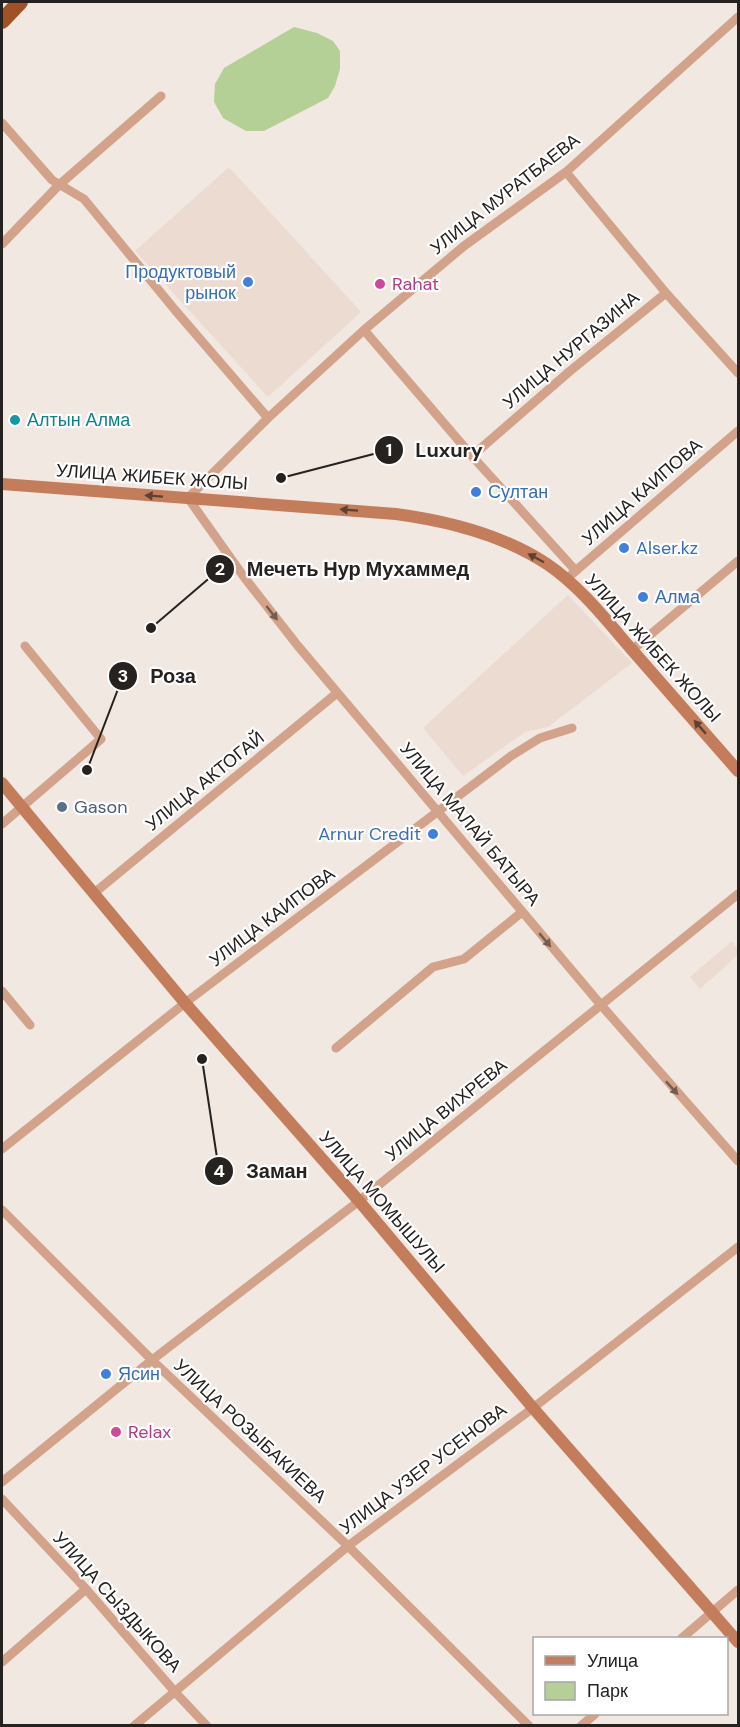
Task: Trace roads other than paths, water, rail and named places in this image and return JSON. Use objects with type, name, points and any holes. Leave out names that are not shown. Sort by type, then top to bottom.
[{"type":"highway","points":[[2,21],[20,2]]},
{"type":"street","name":"УЛИЦА МУРАТБАЕВА","points":[[188,498],[268,418],[364,330],[464,246],[566,172],[738,16]]},
{"type":"street","points":[[2,244],[59,185],[161,96]]},
{"type":"street","points":[[2,123],[52,180],[84,199],[268,418]]},
{"type":"street","name":"УЛИЦА НУРГАЗИНА","points":[[566,172],[666,293],[738,373]]},
{"type":"street","name":"УЛИЦА НУРГАЗИНА","points":[[472,456],[570,371],[666,293]]},
{"type":"street","points":[[364,330],[571,575]]},
{"type":"street","name":"УЛИЦА КАИПОВА","points":[[571,575],[738,431]]},
{"type":"street","name":"УЛИЦА ЖИБЕК ЖОЛЫ","points":[[2,484],[396,514],[436,519],[475,531],[571,575],[632,650],[738,771]]},
{"type":"street","name":"УЛИЦА МАЛАЙ БАТЫРА","points":[[188,498],[244,577],[337,693],[601,1005],[738,1161]]},
{"type":"street","points":[[632,650],[738,561]]},
{"type":"street","points":[[2,824],[101,739],[25,646]]},
{"type":"street","name":"УЛИЦА АКТОГАЙ","points":[[93,894],[337,693]]},
{"type":"street","name":"УЛИЦА КАИПОВА","points":[[2,1149],[184,1003],[511,756],[540,738],[572,729]]},
{"type":"street","name":"УЛИЦА МОМЫШУЛЫ","points":[[2,783],[184,1003],[359,1201],[533,1408],[738,1642]]},
{"type":"street","name":"УЛИЦА ВИХРЕВА","points":[[2,1482],[152,1360],[359,1201],[738,894]]},
{"type":"street","points":[[336,1048],[433,967],[464,959],[522,912]]},
{"type":"street","points":[[2,991],[30,1025]]},
{"type":"street","name":"УЛИЦА РОЗЫБАКИЕВА","points":[[2,1209],[152,1360],[348,1546],[529,1725]]},
{"type":"street","name":"УЛИЦА УЗЕР УСЕНОВА","points":[[134,1725],[348,1546],[533,1408],[738,1247]]},
{"type":"street","name":"УЛИЦА СЫЗДЫКОВА","points":[[2,1500],[86,1589],[175,1692],[207,1725]]},
{"type":"street","points":[[2,1662],[86,1589]]},
{"type":"street","points":[[683,1637],[738,1590]]},
{"type":"street","points":[[581,1725],[593,1715]]},
{"type":"place","name":"Продуктовый рынок","points":[[248,282]]},
{"type":"place","name":"Rahat","points":[[380,284]]},
{"type":"place","name":"Алтын Алма","points":[[15,420]]},
{"type":"place","name":"Luxury","points":[[281,478]]},
{"type":"place","name":"Султан","points":[[476,492]]},
{"type":"place","name":"Alser.kz","points":[[624,548]]},
{"type":"place","name":"Алма","points":[[643,597]]},
{"type":"place","name":"Мечеть Нур Мухаммед","points":[[151,628]]},
{"type":"place","name":"Роза","points":[[87,770]]},
{"type":"place","name":"Gason","points":[[62,807]]},
{"type":"place","name":"Arnur Credit","points":[[433,834]]},
{"type":"place","name":"Заман","points":[[202,1059]]},
{"type":"place","name":"Ясин","points":[[106,1374]]},
{"type":"place","name":"Relax","points":[[116,1432]]}]
